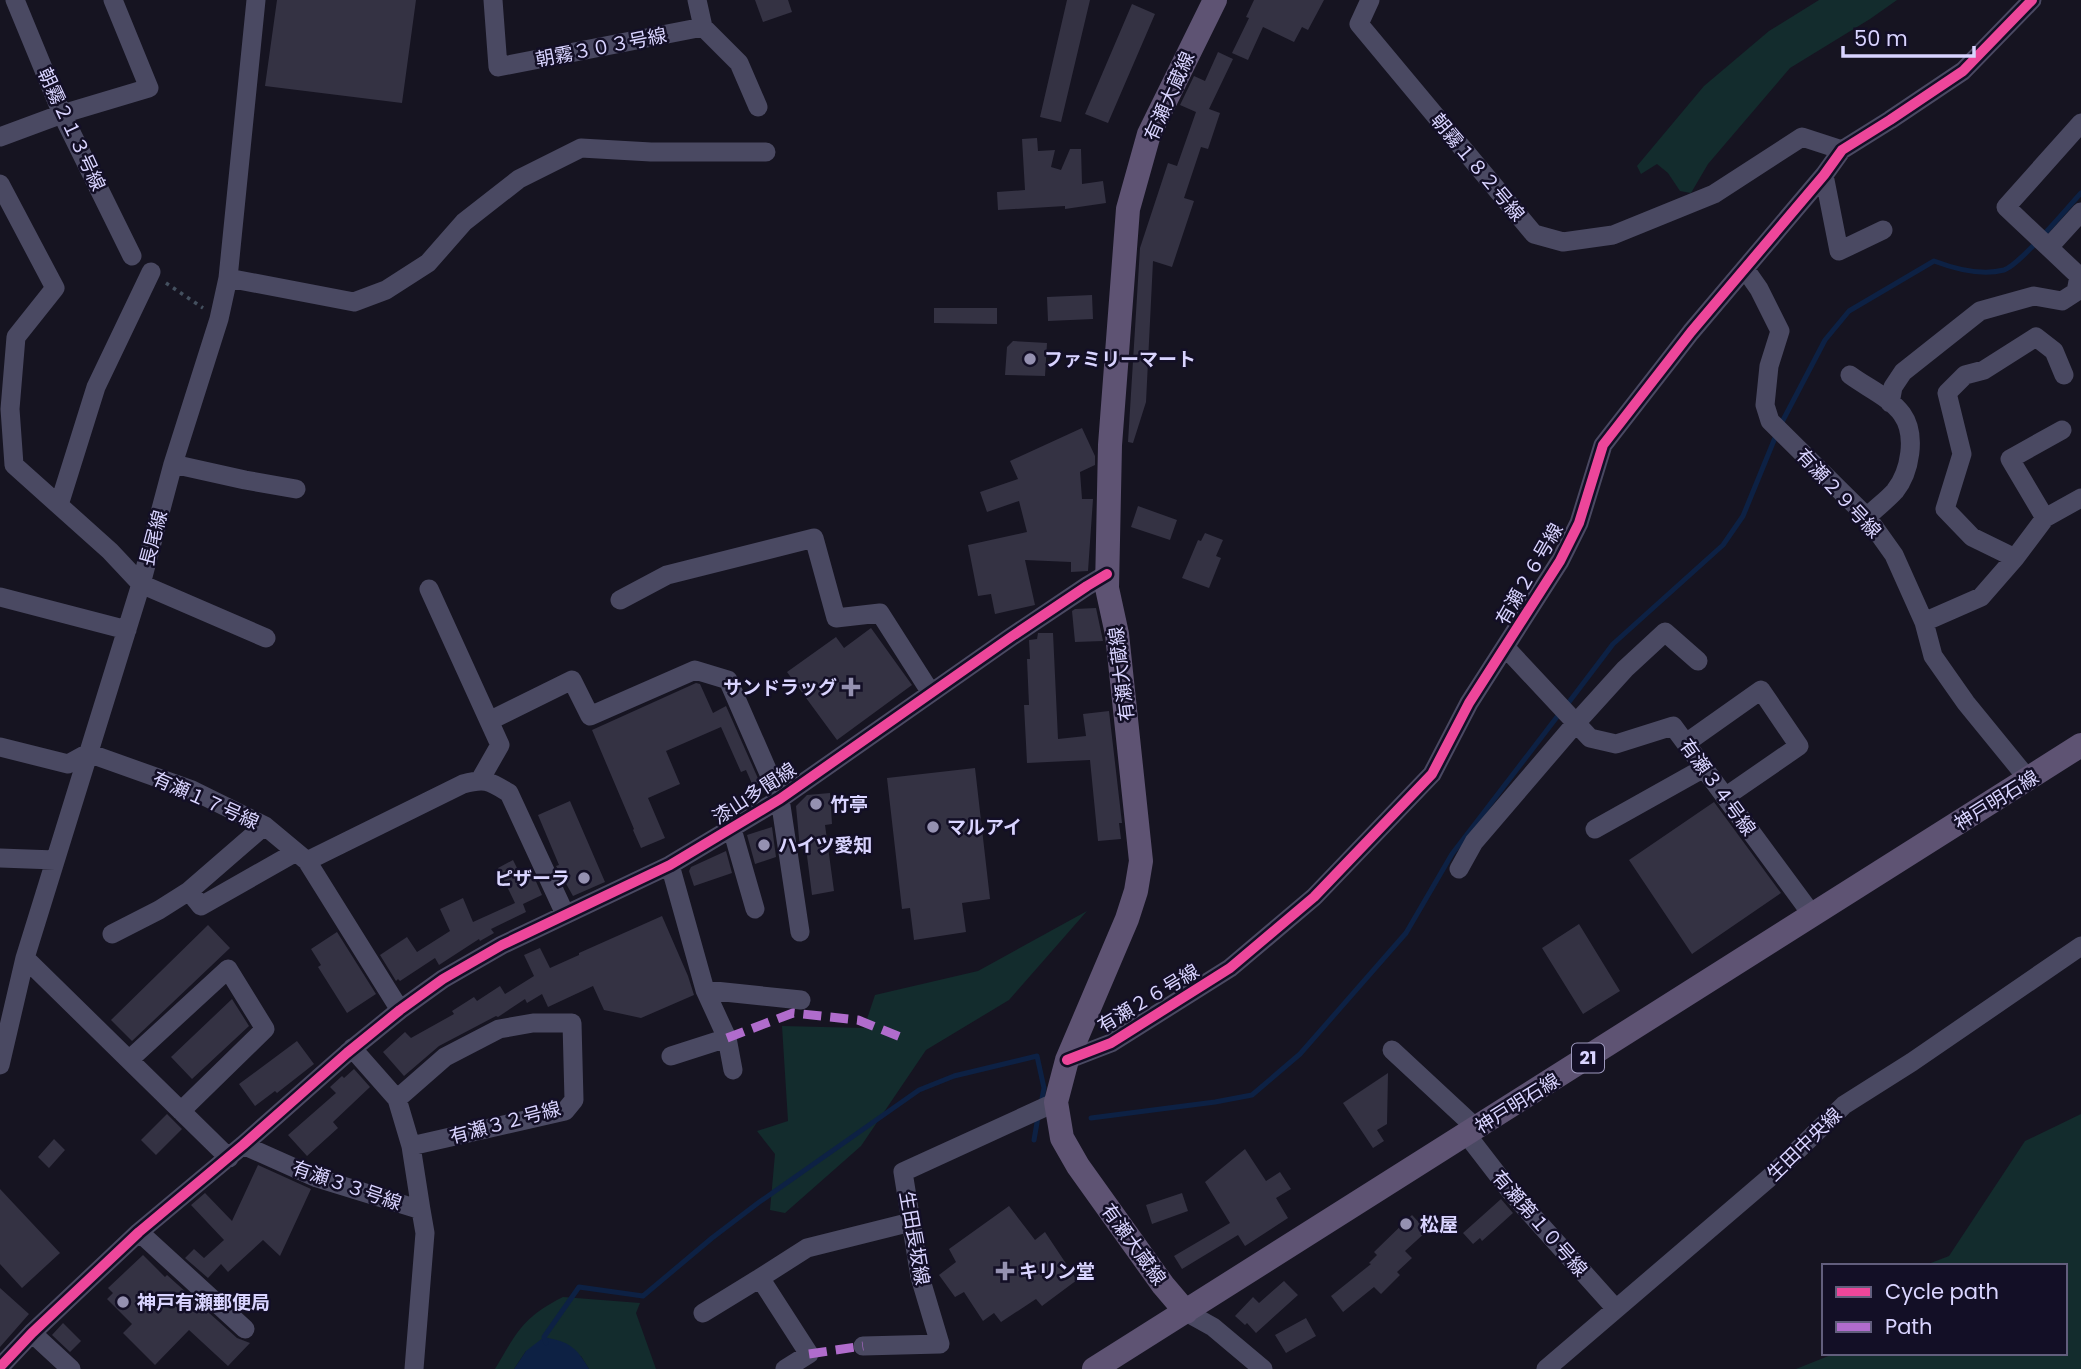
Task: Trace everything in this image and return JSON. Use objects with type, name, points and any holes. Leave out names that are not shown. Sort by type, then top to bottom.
[{"type":"main road","name":"有瀬大蔵線","points":[[1186,1312],[1163,1285],[1078,1166],[1062,1138],[1056,1102],[1067,1060],[1127,919],[1141,862],[1117,634],[1107,588],[1110,445],[1128,209],[1149,134],[1215,0]]},
{"type":"main road","name":"神戸明石線","points":[[1094,1369],[2081,746]]},
{"type":"street","name":"朝霧２１３号線","points":[[15,0],[62,114],[132,256]]},
{"type":"street","points":[[0,137],[62,114],[149,88],[113,0]]},
{"type":"street","name":"長尾線","points":[[0,1065],[25,958],[141,584],[173,464],[219,319],[229,278],[256,0]]},
{"type":"street","name":"朝霧３０３号線","points":[[493,0],[498,67],[703,27]]},
{"type":"street","points":[[697,0],[703,27],[738,63],[758,107]]},
{"type":"street","name":"朝霧１８２号線","points":[[1370,0],[1359,24],[1534,234],[1563,242],[1613,235],[1714,194],[1802,137],[1842,150]]},
{"type":"street","name":"有瀬２６号線","points":[[1067,1060],[1111,1043],[1230,968],[1314,897],[1432,774],[1469,703],[1560,561],[1579,523],[1603,444],[1691,332],[1824,175],[1842,150],[1963,71],[2032,0]]},
{"type":"street","points":[[1890,403],[1893,387],[1903,372],[1980,311],[2034,296],[2062,301],[2076,292],[2080,276],[2006,207],[2081,123]]},
{"type":"street","points":[[229,278],[354,302],[386,290],[428,262],[464,222],[519,179],[581,148],[651,152],[766,152]]},
{"type":"street","points":[[1824,175],[1839,251],[1883,230]]},
{"type":"street","points":[[1,189],[55,288],[16,337],[7,468],[59,505],[110,551],[141,584],[266,638]]},
{"type":"street","points":[[2048,247],[2081,212]]},
{"type":"street","name":"有瀬２９号線","points":[[1745,269],[1759,289],[1780,331],[1769,366],[1765,405],[1770,421],[1867,517],[1894,555],[1924,622],[1933,656],[1965,703],[2028,779]]},
{"type":"street","points":[[59,505],[96,387],[151,272]]},
{"type":"street","points":[[2015,558],[1972,537],[1945,509],[1962,454],[1947,393],[1965,375],[1984,370],[2036,337],[2054,351],[2064,375]]},
{"type":"street","points":[[1850,375],[1890,403],[1902,414],[1910,429],[1911,457],[1896,489],[1867,517]]},
{"type":"street","points":[[2045,519],[2010,459],[2062,430]]},
{"type":"street","points":[[173,464],[296,489]]},
{"type":"street","points":[[1924,622],[1981,597],[2045,519],[2081,498]]},
{"type":"street","points":[[620,600],[667,575],[814,538],[836,618],[880,613],[931,693]]},
{"type":"street","name":"漆山多聞線","points":[[0,1367],[139,1232],[236,1152],[352,1048],[443,979],[502,945],[670,865],[732,829],[780,799],[1107,574]]},
{"type":"street","points":[[429,589],[500,745],[480,780]]},
{"type":"street","points":[[0,597],[127,630]]},
{"type":"street","points":[[1460,869],[1474,842],[1574,720],[1665,632],[1698,661]]},
{"type":"street","name":"有瀬３４号線","points":[[1505,647],[1590,738],[1616,744],[1673,726],[1812,916]]},
{"type":"street","points":[[489,721],[572,680],[590,716],[695,670],[728,680],[780,799],[800,932]]},
{"type":"street","points":[[1686,743],[1761,690],[1799,746],[1725,797]]},
{"type":"street","points":[[0,747],[68,764],[88,753]]},
{"type":"street","name":"有瀬１７号線","points":[[88,753],[192,790],[264,826],[302,856],[400,1010]]},
{"type":"street","points":[[1595,829],[1704,768]]},
{"type":"street","points":[[189,891],[201,906],[302,856],[463,784],[480,780],[509,793],[565,914]]},
{"type":"street","points":[[112,933],[159,910],[189,891],[264,826]]},
{"type":"street","points":[[732,829],[755,909]]},
{"type":"street","points":[[0,858],[55,860]]},
{"type":"street","points":[[670,865],[705,990],[727,1038],[733,1070]]},
{"type":"street","name":"生田中央線","points":[[1546,1369],[1769,1178],[1844,1105],[1912,1062],[2081,946]]},
{"type":"street","points":[[25,958],[181,1111],[236,1152]]},
{"type":"street","points":[[129,1060],[228,969],[265,1029],[181,1111]]},
{"type":"street","points":[[705,990],[801,1000]]},
{"type":"street","name":"有瀬３２号線","points":[[397,1099],[445,1057],[499,1029],[533,1023],[572,1023],[574,1100],[565,1111],[411,1146]]},
{"type":"street","points":[[671,1056],[727,1038]]},
{"type":"street","points":[[352,1048],[397,1099],[411,1146],[421,1210]]},
{"type":"street","name":"有瀬第１０号線","points":[[1392,1050],[1471,1131],[1511,1192],[1616,1309]]},
{"type":"street","name":"生田長坂線","points":[[863,1346],[940,1344],[919,1277],[903,1172],[1056,1102]]},
{"type":"street","name":"有瀬３３号線","points":[[236,1152],[421,1210],[425,1233],[414,1369]]},
{"type":"street","points":[[703,1313],[807,1248],[911,1222]]},
{"type":"street","points":[[139,1232],[245,1329]]},
{"type":"street","points":[[760,1278],[809,1354],[785,1369]]},
{"type":"street","points":[[1186,1312],[1213,1327],[1264,1369]]},
{"type":"street","points":[[32,1333],[71,1369]]},
{"type":"path","points":[[151,272],[219,319]]},
{"type":"green space","points":[[1819,0],[1897,0],[1790,68],[1708,164],[1691,193],[1680,191],[1668,173],[1657,164],[1641,174],[1637,166],[1704,86],[1769,31]]},
{"type":"green space","points":[[1087,911],[1009,1000],[926,1050],[861,1146],[785,1213],[770,1210],[775,1154],[757,1131],[788,1121],[782,1026],[864,1028],[875,995],[978,971]]},
{"type":"green space","points":[[2081,1114],[2081,1369],[1796,1369],[1831,1355],[2067,1355],[2067,1264],[1928,1264],[1949,1256],[2025,1141]]},
{"type":"green space","points":[[563,1297],[640,1303],[636,1313],[656,1369],[589,1369],[581,1356],[526,1351],[514,1369],[495,1369],[522,1327],[539,1311]]},
{"type":"water","points":[[544,1337],[571,1347],[589,1369],[514,1369],[526,1351]]},
{"type":"building","points":[[277,0],[416,0],[402,103],[265,86]]},
{"type":"building","points":[[755,0],[788,0],[792,12],[763,22]]},
{"type":"building","points":[[1067,0],[1090,0],[1061,122],[1040,117]]},
{"type":"building","points":[[1254,0],[1324,0],[1308,30],[1302,27],[1294,42],[1263,27],[1248,60],[1232,53],[1249,18],[1246,17]]},
{"type":"building","points":[[1132,4],[1155,14],[1108,123],[1085,114]]},
{"type":"building","points":[[1218,52],[1233,59],[1209,109],[1220,113],[1208,149],[1201,147],[1184,198],[1194,201],[1172,267],[1153,261],[1146,402],[1133,443],[1128,442],[1140,248],[1168,163],[1177,166],[1196,112],[1180,105],[1194,76],[1205,81]]},
{"type":"building","points":[[1037,138],[1038,151],[1055,150],[1051,167],[1061,170],[1070,149],[1081,149],[1082,184],[1103,181],[1106,203],[1065,209],[1065,206],[998,210],[997,192],[1025,190],[1022,139]]},
{"type":"building","points":[[1092,295],[1093,319],[1048,321],[1047,297]]},
{"type":"building","points":[[934,308],[997,308],[997,324],[934,323]]},
{"type":"building","points":[[1013,341],[1047,343],[1045,376],[1005,375],[1007,347]]},
{"type":"building","points":[[1082,428],[1095,456],[1095,465],[1080,472],[1082,499],[1093,499],[1088,571],[1071,572],[1071,562],[1025,560],[1035,605],[995,614],[991,594],[978,596],[968,545],[1027,532],[1019,501],[987,512],[980,492],[1018,479],[1010,461]]},
{"type":"building","points":[[1138,506],[1177,520],[1170,540],[1131,527]]},
{"type":"building","points":[[1205,533],[1223,540],[1216,556],[1221,558],[1209,588],[1182,578],[1198,540],[1201,541]]},
{"type":"building","points":[[1096,608],[1103,641],[1075,642],[1072,611]]},
{"type":"building","points":[[871,628],[912,685],[837,740],[787,672],[836,637],[844,648]]},
{"type":"building","points":[[1038,633],[1053,633],[1058,739],[1086,736],[1083,714],[1109,711],[1122,823],[1119,823],[1121,839],[1098,841],[1090,760],[1027,763],[1024,705],[1029,705],[1027,659],[1030,659],[1029,640],[1037,639]]},
{"type":"building","points":[[696,683],[700,684],[713,713],[726,706],[760,783],[753,786],[746,770],[741,772],[721,727],[666,751],[680,784],[648,798],[665,838],[641,848],[592,730]]},
{"type":"building","points":[[975,768],[990,899],[962,903],[966,932],[914,940],[910,908],[902,909],[887,778]]},
{"type":"building","points":[[830,793],[832,824],[825,825],[834,891],[812,895],[806,848],[800,849],[796,806],[807,795]]},
{"type":"building","points":[[570,801],[605,882],[573,896],[556,866],[559,865],[538,815]]},
{"type":"building","points":[[1714,802],[1781,893],[1692,954],[1629,860]]},
{"type":"building","name":"ハイツ愛知","points":[[772,827],[776,857],[755,864],[747,835]]},
{"type":"building","points":[[726,851],[732,873],[694,886],[689,871],[691,867]]},
{"type":"building","points":[[513,860],[524,882],[534,877],[542,895],[523,904],[526,912],[491,929],[494,933],[480,941],[479,939],[439,965],[435,958],[396,981],[380,955],[407,937],[417,952],[450,931],[440,909],[463,898],[473,922],[515,903],[498,868]]},
{"type":"building","points":[[662,916],[694,995],[641,1018],[604,1010],[593,986],[548,1007],[542,994],[527,1003],[525,999],[498,1017],[439,1046],[404,1076],[383,1052],[405,1032],[411,1038],[454,1014],[452,1011],[474,997],[477,1001],[500,986],[505,994],[534,976],[524,955],[540,948],[550,968]]},
{"type":"building","points":[[1579,924],[1620,991],[1583,1014],[1542,948]]},
{"type":"building","points":[[208,925],[230,948],[132,1041],[111,1020]]},
{"type":"building","points":[[337,932],[376,994],[347,1013],[318,967],[321,965],[311,949]]},
{"type":"building","points":[[232,999],[249,1026],[192,1079],[171,1057]]},
{"type":"building","points":[[297,1041],[314,1064],[277,1093],[275,1091],[255,1106],[239,1084]]},
{"type":"building","points":[[354,1069],[370,1087],[333,1122],[338,1128],[307,1156],[288,1135],[336,1093],[330,1087]]},
{"type":"building","points":[[1388,1073],[1387,1124],[1377,1130],[1384,1141],[1373,1148],[1343,1103]]},
{"type":"building","points":[[167,1114],[182,1129],[156,1155],[141,1140]]},
{"type":"building","points":[[54,1139],[65,1150],[49,1168],[38,1157]]},
{"type":"building","points":[[1245,1149],[1266,1181],[1280,1172],[1291,1189],[1276,1198],[1288,1218],[1245,1246],[1238,1235],[1182,1269],[1174,1256],[1230,1223],[1205,1182]]},
{"type":"building","points":[[258,1165],[311,1189],[280,1256],[263,1240],[228,1272],[221,1264],[208,1278],[185,1258],[194,1249],[204,1258],[224,1240],[191,1205],[205,1193],[232,1221]]},
{"type":"building","points":[[0,1189],[60,1253],[22,1288],[0,1264]]},
{"type":"building","points":[[1182,1193],[1188,1211],[1152,1224],[1146,1205]]},
{"type":"building","points":[[1501,1199],[1513,1213],[1482,1241],[1480,1238],[1473,1244],[1463,1233]]},
{"type":"building","points":[[1009,1206],[1035,1240],[1045,1232],[1077,1280],[1042,1306],[1036,1299],[1001,1322],[994,1313],[983,1321],[964,1292],[955,1297],[939,1275],[956,1262],[949,1249]]},
{"type":"building","points":[[1412,1215],[1427,1231],[1405,1251],[1412,1258],[1397,1272],[1400,1275],[1381,1294],[1374,1287],[1343,1312],[1331,1296],[1371,1264],[1369,1263],[1377,1255],[1374,1252]]},
{"type":"building","points":[[143,1255],[237,1338],[250,1343],[228,1366],[189,1330],[155,1365],[123,1333],[132,1324],[107,1299],[113,1293],[108,1288]]},
{"type":"building","points":[[1284,1281],[1298,1295],[1256,1333],[1247,1323],[1245,1325],[1235,1316],[1253,1297],[1259,1303]]},
{"type":"building","points":[[0,1288],[29,1314],[0,1347]]},
{"type":"building","points":[[1306,1318],[1316,1336],[1286,1353],[1275,1335]]},
{"type":"building","points":[[63,1323],[81,1341],[70,1352],[52,1335]]},
{"type":"waterway","points":[[1781,424],[1825,340],[1849,311],[1934,261],[1968,271],[2004,270],[2032,247],[2081,193]]},
{"type":"waterway","points":[[1566,706],[1613,644],[1723,545],[1743,516],[1777,433]]},
{"type":"waterway","points":[[1091,1118],[1252,1095],[1300,1054],[1406,933],[1452,854],[1560,713]]},
{"type":"waterway","points":[[546,1343],[544,1337],[579,1287],[643,1296],[758,1203],[919,1090],[954,1076],[1037,1056],[1044,1088],[1041,1104]]},
{"type":"waterway","points":[[1034,1140],[1038,1117]]},
{"type":"marked path","points":[[727,1038],[793,1013],[858,1020],[903,1038]]},
{"type":"marked path","points":[[809,1354],[863,1346]]},
{"type":"cycle path","points":[[1067,1060],[1111,1043],[1230,968],[1314,897],[1432,774],[1469,703],[1560,561],[1579,523],[1603,445],[1691,332],[1824,175],[1842,150],[1963,71],[2032,0]]},
{"type":"cycle path","points":[[0,1367],[139,1232],[347,1053],[443,979],[502,945],[670,865],[780,799],[1011,637],[1107,574]]},
{"type":"place","name":"ファミリーマート","points":[[1030,359]]},
{"type":"place","name":"サンドラッグ","points":[[851,687]]},
{"type":"place","name":"竹亭","points":[[816,804]]},
{"type":"place","name":"マルアイ","points":[[933,827]]},
{"type":"place","name":"ハイツ愛知","points":[[764,845]]},
{"type":"place","name":"ピザーラ","points":[[584,878]]},
{"type":"place","name":"松屋","points":[[1406,1224]]},
{"type":"place","name":"キリン堂","points":[[1005,1271]]},
{"type":"place","name":"神戸有瀬郵便局","points":[[123,1302]]}]
